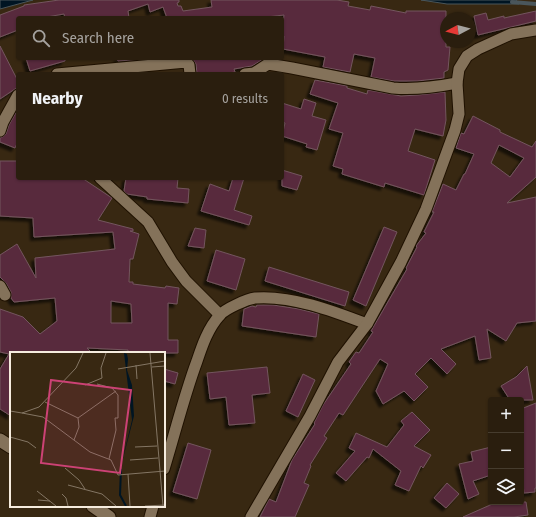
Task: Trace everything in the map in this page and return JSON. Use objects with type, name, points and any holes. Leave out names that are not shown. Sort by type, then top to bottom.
[{"type":"street","points":[[251,517],[310,416],[338,362],[367,324],[401,262],[426,209],[455,130],[459,114],[457,82],[459,70],[467,56],[478,49],[511,34],[536,30]]},
{"type":"street","points":[[78,72],[186,62],[189,65],[190,72]]},
{"type":"street","points":[[256,72],[268,64],[393,88],[410,89],[457,82]]},
{"type":"street","points":[[0,131],[3,122],[16,99]]},
{"type":"street","points":[[102,180],[148,222],[172,262],[186,281],[220,315]]},
{"type":"street","points":[[165,466],[191,378],[204,342],[209,331],[220,315],[232,307],[253,298],[275,298],[324,308],[367,324]]},
{"type":"street","points":[[0,440],[10,446]]},
{"type":"street","points":[[94,507],[109,517]]},
{"type":"street","points":[[150,517],[153,507]]},
{"type":"water","points":[[0,0],[33,0],[0,9]]},
{"type":"water","points":[[421,0],[516,0],[519,4],[447,4]]},
{"type":"building","points":[[59,0],[179,0],[177,3],[178,6],[181,6],[183,11],[212,7],[211,0],[337,0],[349,2],[348,6],[370,10],[371,6],[406,13],[406,11],[446,11],[440,12],[440,48],[450,48],[448,70],[444,72],[444,78],[417,81],[394,81],[371,77],[375,58],[354,54],[350,72],[323,67],[325,57],[284,49],[284,15],[166,16],[163,7],[150,12],[148,4],[128,11],[129,16],[64,16],[64,14],[52,16],[16,16],[16,31],[0,37],[0,15],[24,6]]},
{"type":"building","points":[[536,11],[536,21],[478,35],[476,16],[486,13],[488,20],[504,16],[504,18]]},
{"type":"building","points":[[0,46],[16,77],[16,88],[0,99]]},
{"type":"building","points":[[27,60],[65,60],[65,61],[30,71]]},
{"type":"building","points":[[193,60],[261,60],[252,66],[234,69],[235,72],[197,72],[196,64]]},
{"type":"building","points":[[315,80],[347,86],[347,88],[367,94],[368,90],[401,96],[445,92],[446,120],[443,136],[415,129],[408,151],[435,160],[424,195],[385,183],[384,187],[342,174],[343,169],[333,166],[343,133],[329,129],[338,103],[310,94]]},
{"type":"building","points":[[304,99],[316,103],[312,116],[326,120],[317,150],[306,147],[307,144],[284,137],[284,104],[301,109]]},
{"type":"building","points":[[16,113],[15,148],[0,142],[0,138],[6,134]]},
{"type":"building","points":[[473,116],[500,130],[500,132],[532,147],[536,141],[536,177],[507,203],[536,197],[536,321],[517,323],[506,341],[487,329],[491,358],[479,360],[475,336],[441,349],[456,364],[447,374],[431,358],[415,374],[428,387],[414,401],[404,391],[383,404],[376,391],[388,364],[380,359],[343,415],[339,413],[324,436],[327,438],[310,465],[311,466],[304,483],[309,485],[295,517],[260,517],[269,499],[276,502],[292,460],[315,424],[314,423],[323,405],[351,364],[349,362],[356,352],[359,353],[373,332],[371,331],[407,269],[406,268],[417,247],[416,246],[426,233],[424,232],[434,212],[432,212],[443,184],[456,190],[465,174],[474,154],[456,148],[461,133],[464,134]],"holes":[[[499,145],[524,158],[510,177],[491,163]]]},
{"type":"building","points":[[0,161],[16,161],[16,180],[85,180],[112,198],[98,220],[133,229],[133,231],[130,231],[139,234],[133,259],[130,259],[129,282],[133,282],[133,284],[165,288],[166,286],[179,288],[177,304],[168,303],[168,340],[178,340],[178,353],[128,352],[128,350],[87,348],[91,352],[10,352],[10,415],[0,409],[0,369],[9,354],[0,352],[0,309],[23,317],[40,334],[57,321],[55,298],[14,302],[11,298],[11,292],[6,283],[0,277],[0,255],[17,244],[36,278],[35,258],[115,249],[113,232],[34,237],[33,218],[0,216]],"holes":[[[111,301],[131,304],[132,323],[111,323]]]},
{"type":"building","points":[[284,171],[302,176],[297,190],[282,186],[282,180],[284,180]]},
{"type":"building","points":[[126,180],[178,180],[177,188],[189,189],[188,203],[147,199],[147,197],[127,194],[124,191]]},
{"type":"building","points":[[232,180],[243,180],[234,210],[252,216],[249,225],[201,211],[210,184],[229,191]]},
{"type":"building","points":[[384,227],[397,232],[366,306],[353,300]]},
{"type":"building","points":[[195,228],[206,230],[204,248],[188,246]]},
{"type":"building","points":[[216,250],[245,259],[236,290],[207,281]]},
{"type":"building","points":[[269,267],[349,292],[345,306],[265,281]]},
{"type":"building","points":[[257,305],[273,305],[319,314],[316,337],[242,326],[244,309],[252,306],[256,307]]},
{"type":"building","points":[[527,366],[533,400],[524,400],[524,397],[508,397],[501,386],[516,377]]},
{"type":"building","points":[[267,367],[270,393],[252,395],[255,423],[229,425],[226,397],[210,399],[207,373]]},
{"type":"building","points":[[165,369],[178,373],[175,384],[165,381]]},
{"type":"building","points":[[303,374],[315,380],[298,417],[286,411]]},
{"type":"building","points":[[536,403],[536,488],[535,492],[524,493],[524,433],[524,408]]},
{"type":"building","points":[[412,412],[430,430],[414,446],[431,455],[423,468],[421,466],[409,491],[395,485],[401,471],[373,449],[369,458],[367,457],[346,481],[336,473],[355,451],[349,448],[356,433],[387,447],[404,425],[401,421]]},
{"type":"building","points":[[188,443],[211,450],[197,499],[173,492]]},
{"type":"building","points":[[488,448],[488,476],[473,481],[479,494],[468,499],[459,464],[473,461],[471,452]]},
{"type":"building","points":[[447,483],[459,494],[446,508],[434,498]]},
{"type":"building","points":[[524,502],[526,502],[528,515],[514,517],[463,517],[490,505],[524,505]]},
{"type":"waterway","points":[[512,2],[536,4]]}]
